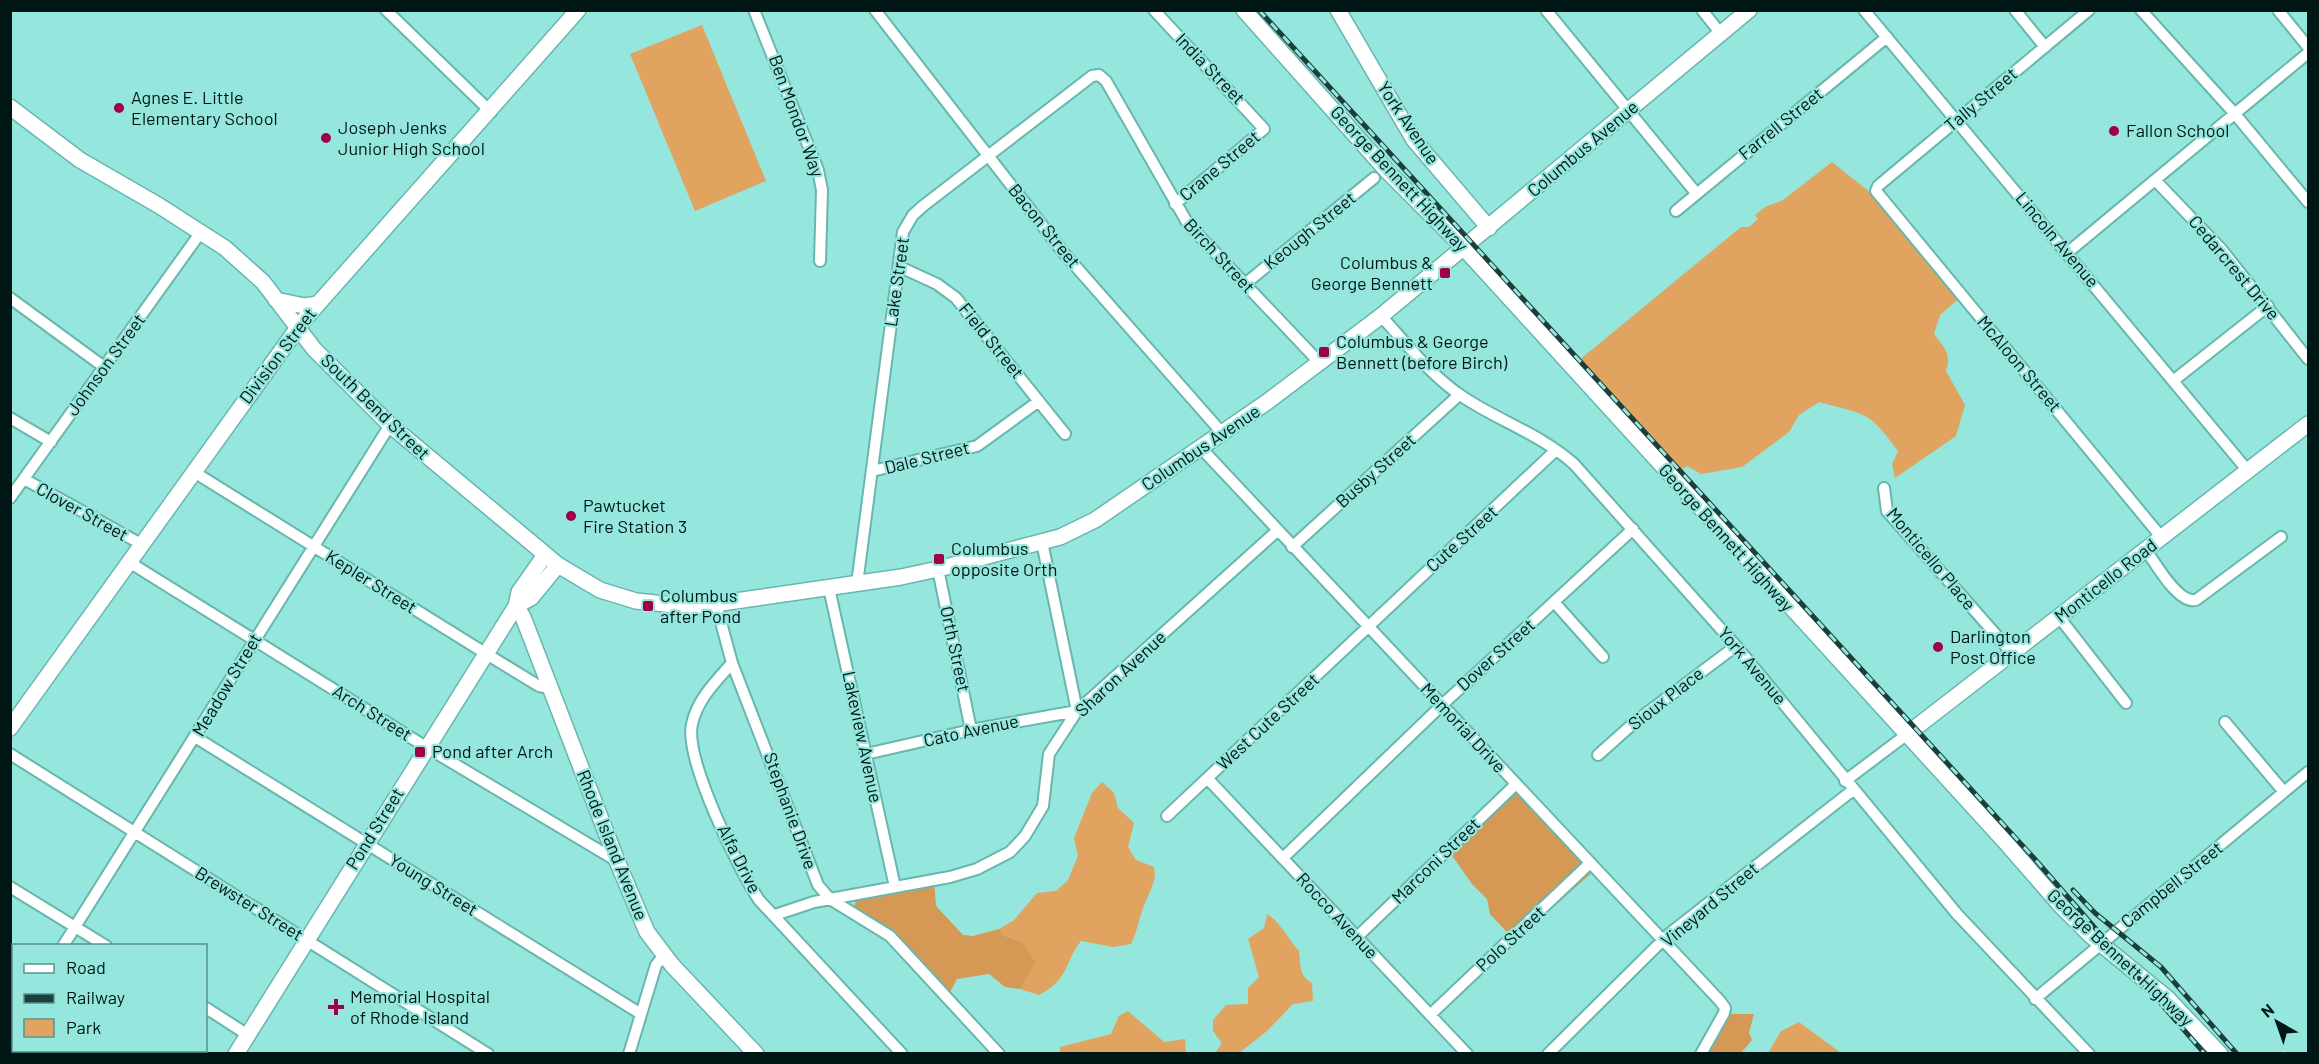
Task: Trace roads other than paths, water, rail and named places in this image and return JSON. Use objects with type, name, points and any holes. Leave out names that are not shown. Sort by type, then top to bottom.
[{"type":"street","points":[[386,10],[491,112]]},
{"type":"street","name":"Division Street","points":[[10,728],[297,329],[579,10]]},
{"type":"street","name":"Ben Mondor Way","points":[[754,10],[818,170],[822,190],[820,261]]},
{"type":"street","name":"Bacon Street","points":[[875,10],[1064,252],[1223,434]]},
{"type":"street","name":"India Street","points":[[1154,10],[1264,129]]},
{"type":"street","name":"George Bennett Highway","points":[[1244,10],[1388,172],[1463,247],[2008,845],[2047,892],[2100,943],[2174,1004],[2220,1053]]},
{"type":"street","name":"York Avenue","points":[[1338,10],[1414,140],[1489,228]]},
{"type":"street","points":[[1546,10],[1696,193]]},
{"type":"street","points":[[1702,10],[1721,34]]},
{"type":"street","name":"Columbus Avenue","points":[[545,555],[600,590],[636,601],[675,606],[716,604],[857,584],[938,569],[1060,537],[1095,520],[1223,434],[1320,363],[1489,228],[1749,10]]},
{"type":"street","name":"Lincoln Avenue","points":[[1864,10],[2248,471]]},
{"type":"street","points":[[2015,10],[2045,47]]},
{"type":"street","name":"Tally Street","points":[[1876,191],[1878,186],[2089,10]]},
{"type":"street","points":[[2142,10],[2235,114],[2308,202]]},
{"type":"street","points":[[2278,10],[2308,47]]},
{"type":"street","name":"Farrell Street","points":[[1676,211],[1887,37]]},
{"type":"street","points":[[2067,253],[2308,53]]},
{"type":"street","name":"Lake Street","points":[[857,584],[903,232],[913,215],[1092,76],[1099,75]]},
{"type":"street","name":"Birch Street","points":[[1099,75],[1106,81],[1188,224],[1320,363]]},
{"type":"street","name":"South Bend Street","points":[[10,107],[80,160],[201,232],[246,266],[276,300],[297,329],[390,425],[545,555]]},
{"type":"street","name":"Crane Street","points":[[1175,204],[1264,129]]},
{"type":"street","name":"Keough Street","points":[[1245,284],[1374,178]]},
{"type":"street","name":"Cedarcrest Drive","points":[[2156,180],[2222,250],[2308,359]]},
{"type":"street","name":"McAloon Street","points":[[1876,191],[2162,538]]},
{"type":"street","name":"Johnson Street","points":[[10,498],[201,232]]},
{"type":"street","name":"Field Street","points":[[900,267],[938,284],[956,298],[1065,434]]},
{"type":"street","points":[[10,298],[104,367]]},
{"type":"street","points":[[276,300],[304,306],[318,304]]},
{"type":"street","points":[[2173,381],[2268,306]]},
{"type":"street","name":"York Avenue","points":[[1381,316],[1428,368],[1459,395],[1556,450],[1574,464],[1736,646],[1957,914],[2089,1053]]},
{"type":"street","name":"Busby Street","points":[[1292,547],[1459,395]]},
{"type":"street","name":"Dale Street","points":[[872,471],[977,446],[1039,401]]},
{"type":"street","points":[[10,418],[51,442]]},
{"type":"street","name":"Monticello Road","points":[[1845,781],[2308,424]]},
{"type":"street","name":"Meadow Street","points":[[64,944],[390,425]]},
{"type":"street","name":"Memorial Drive","points":[[1201,448],[1725,1008],[1701,1053]]},
{"type":"street","name":"Cute Street","points":[[1368,627],[1556,450]]},
{"type":"street","name":"Kepler Street","points":[[194,471],[539,686],[550,688]]},
{"type":"street","name":"Clover Street","points":[[24,479],[141,544]]},
{"type":"street","name":"Monticello Place","points":[[1884,488],[1887,511],[2012,653]]},
{"type":"street","name":"Dover Street","points":[[1283,858],[1442,705],[1633,529]]},
{"type":"street","name":"Sharon Avenue","points":[[775,915],[830,898],[959,875],[977,869],[1010,852],[1025,836],[1043,806],[1049,754],[1077,711],[1277,531]]},
{"type":"street","points":[[2146,550],[2179,595],[2191,601],[2196,600],[2280,537]]},
{"type":"street","points":[[1042,542],[1077,711]]},
{"type":"street","name":"Pond Street","points":[[236,1053],[516,606],[519,592],[545,555]]},
{"type":"street","name":"Arch Street","points":[[129,562],[426,747],[617,861]]},
{"type":"street","name":"Pond Street","points":[[516,606],[531,598],[558,565]]},
{"type":"street","name":"Orth Street","points":[[938,569],[971,730]]},
{"type":"street","name":"Lakeview Avenue","points":[[829,588],[895,886]]},
{"type":"street","points":[[1554,602],[1603,657]]},
{"type":"street","name":"Stephanie Drive","points":[[716,604],[732,663],[812,874],[830,898],[890,936],[999,1053]]},
{"type":"street","name":"Rhode Island Avenue","points":[[516,606],[523,617],[617,861],[647,932],[664,955],[750,1051]]},
{"type":"street","points":[[2059,617],[2126,703]]},
{"type":"street","name":"West Cute Street","points":[[1167,816],[1368,627]]},
{"type":"street","name":"Sioux Place","points":[[1599,755],[1636,721],[1736,646]]},
{"type":"street","name":"Alfa Drive","points":[[732,663],[703,698],[692,725],[691,741],[724,834],[759,900],[902,1053]]},
{"type":"street","name":"Cato Avenue","points":[[866,754],[971,730],[1077,711]]},
{"type":"street","points":[[2225,722],[2284,792]]},
{"type":"street","name":"Young Street","points":[[195,737],[641,1014]]},
{"type":"street","name":"Brewster Street","points":[[10,754],[488,1053]]},
{"type":"street","name":"Campbell Street","points":[[2036,999],[2100,943],[2308,772]]},
{"type":"street","name":"Rocco Avenue","points":[[1208,779],[1467,1053]]},
{"type":"street","name":"Marconi Street","points":[[1356,938],[1515,785]]},
{"type":"street","name":"Vineyard Street","points":[[1548,1053],[1664,942],[1853,790]]},
{"type":"street","name":"Polo Street","points":[[1430,1015],[1590,863]]},
{"type":"street","points":[[10,887],[104,944]]},
{"type":"street","points":[[629,1053],[656,965],[664,955]]},
{"type":"street","points":[[207,1009],[248,1035]]},
{"type":"railway","points":[[1259,10],[2033,857],[2205,1054]]},
{"type":"railway","points":[[2073,890],[2095,913],[2161,967],[2237,1054]]},
{"type":"place","name":"Agnes E. Little Elementary School","points":[[119,108]]},
{"type":"place","name":"Fallon School","points":[[2114,131]]},
{"type":"place","name":"Joseph Jenks Junior High School","points":[[326,138]]},
{"type":"place","name":"Columbus & George Bennett","points":[[1445,273]]},
{"type":"place","name":"Columbus & George Bennett (before Birch)","points":[[1324,352]]},
{"type":"place","name":"Pawtucket Fire Station 3","points":[[571,516]]},
{"type":"place","name":"Columbus opposite Orth","points":[[939,559]]},
{"type":"place","name":"Columbus after Pond","points":[[648,606]]},
{"type":"place","name":"Darlington Post Office","points":[[1938,647]]},
{"type":"place","name":"Pond after Arch","points":[[420,752]]},
{"type":"place","name":"Memorial Hospital of Rhode Island","points":[[336,1007]]}]
